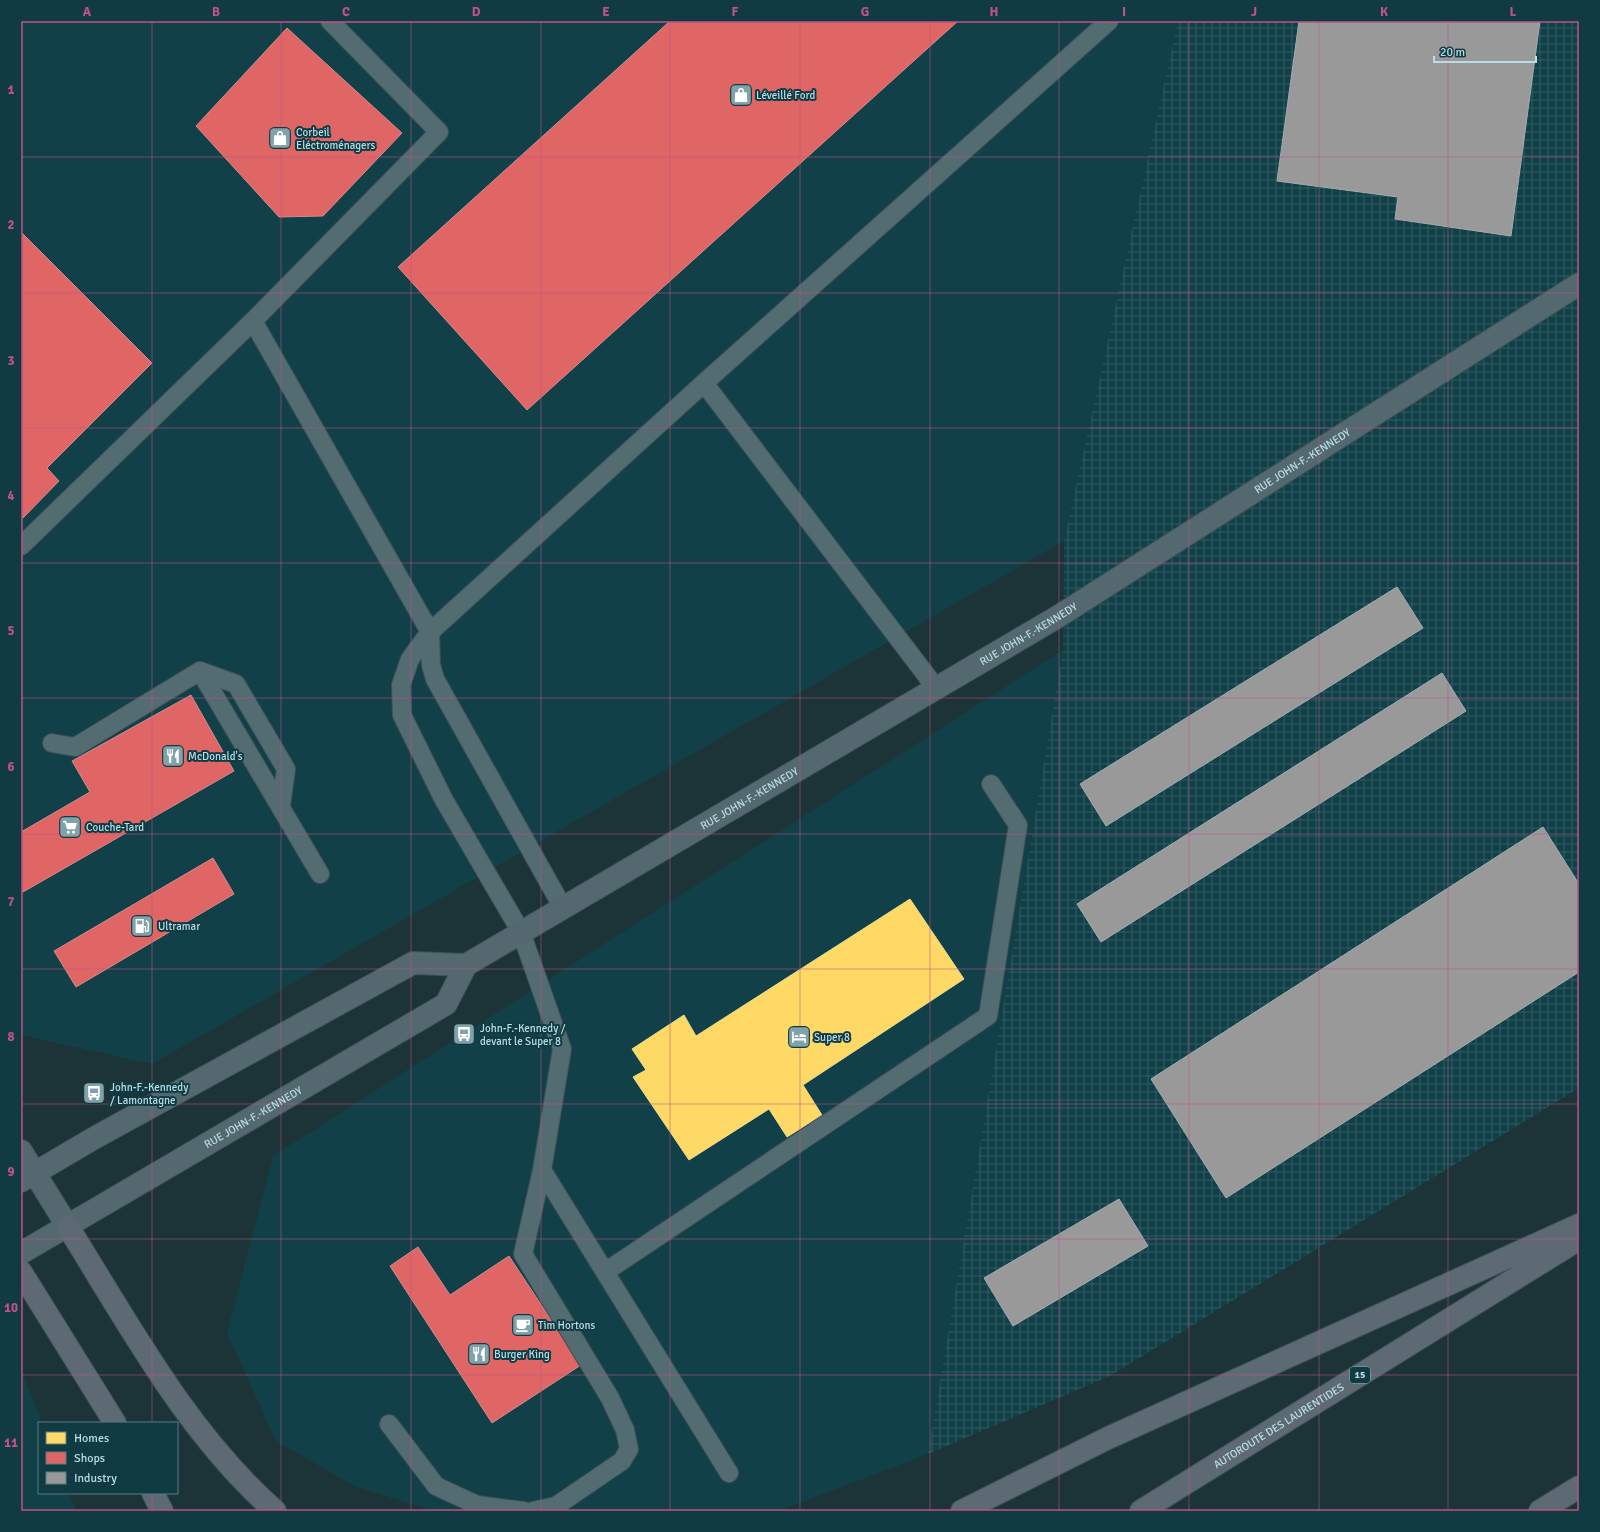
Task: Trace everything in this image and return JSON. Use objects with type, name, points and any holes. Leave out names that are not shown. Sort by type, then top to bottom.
[{"type":"highway","points":[[962,1511],[1108,1438],[1579,1225]]},
{"type":"highway","points":[[68,1227],[180,1406],[229,1467],[275,1511]]},
{"type":"highway","name":"AUTOROUTE DES LAURENTIDES","points":[[1141,1511],[1579,1239]]},
{"type":"highway","points":[[21,1272],[114,1422]]},
{"type":"highway","points":[[1540,1511],[1579,1487]]},
{"type":"highway","points":[[154,1494],[162,1511]]},
{"type":"street","name":"RUE JOHN-F.-KENNEDY","points":[[21,1253],[68,1227],[446,1004],[466,964],[1065,611],[1579,284]]},
{"type":"street","points":[[28,1177],[413,963],[466,964]]},
{"type":"street","points":[[21,1151],[28,1177],[68,1227]]},
{"type":"lane","points":[[21,546],[253,321],[439,132],[330,21]]},
{"type":"lane","points":[[533,1511],[556,1506],[622,1461],[629,1449],[625,1430],[610,1398],[523,1254],[542,1170],[562,1049],[521,932],[444,800],[402,715],[400,685],[410,659],[430,632],[704,383],[1109,21]]},
{"type":"lane","points":[[253,321],[430,632],[431,666],[435,679],[563,908]]},
{"type":"lane","points":[[704,383],[936,688]]},
{"type":"lane","points":[[52,743],[75,747],[200,671]]},
{"type":"lane","points":[[200,671],[236,684],[286,769],[281,806]]},
{"type":"lane","points":[[200,671],[320,874]]},
{"type":"lane","points":[[605,1272],[988,1016],[1018,825],[992,784]]},
{"type":"lane","points":[[542,1170],[729,1473]]},
{"type":"lane","points":[[389,1424],[436,1486],[477,1505],[524,1511]]},
{"type":"shaded area","points":[[21,21],[1178,21],[1064,541],[152,1064],[21,1035]]},
{"type":"shaded area","points":[[1178,21],[1579,21],[1579,1088],[1110,1376],[928,1454],[1063,650],[1064,541]]},
{"type":"shaded area","points":[[1063,650],[928,1454],[779,1511],[434,1511],[354,1486],[276,1441],[227,1333],[273,1156]]},
{"type":"shaded area","points":[[21,1368],[42,1422],[38,1422],[38,1494],[69,1494],[76,1511],[21,1511]]},
{"type":"building: Homes","points":[[910,899],[964,979],[803,1085],[822,1115],[787,1137],[769,1109],[689,1160],[633,1077],[646,1070],[632,1049],[684,1015],[696,1036]]},
{"type":"building: Shops","points":[[670,21],[958,21],[527,410],[398,267]]},
{"type":"building: Shops","points":[[287,28],[402,133],[323,216],[279,217],[196,126]]},
{"type":"building: Shops","points":[[21,232],[152,363],[47,468],[59,481],[23,518],[21,516]]},
{"type":"building: Shops","points":[[191,695],[234,771],[23,892],[21,888],[21,832],[90,792],[72,761]]},
{"type":"building: Shops","points":[[213,858],[234,894],[76,987],[54,951]]},
{"type":"building: Shops","points":[[418,1247],[450,1295],[509,1256],[581,1365],[492,1423],[390,1266]]},
{"type":"building: Industry","points":[[1299,21],[1540,21],[1511,236],[1395,219],[1398,197],[1277,181]]},
{"type":"building: Industry","points":[[1397,587],[1423,628],[1106,826],[1080,784]]},
{"type":"building: Industry","points":[[1442,673],[1466,711],[1101,942],[1077,904]]},
{"type":"building: Industry","points":[[1543,827],[1579,884],[1579,972],[1226,1198],[1151,1079]]},
{"type":"building: Industry","points":[[1119,1199],[1148,1246],[1013,1326],[984,1278]]},
{"type":"place","name":"Léveillé Ford","points":[[741,95]]},
{"type":"place","name":"Corbeil Eléctroménagers","points":[[280,138]]},
{"type":"place","name":"McDonald's","points":[[173,756]]},
{"type":"place","name":"Couche-Tard","points":[[70,827]]},
{"type":"place","name":"Ultramar","points":[[142,926]]},
{"type":"place","name":"John-F.-Kennedy / devant le Super 8","points":[[464,1034]]},
{"type":"place","name":"Super 8","points":[[799,1037]]},
{"type":"place","name":"John-F.-Kennedy / Lamontagne","points":[[94,1093]]},
{"type":"place","name":"Tim Hortons","points":[[523,1325]]},
{"type":"place","name":"Burger King","points":[[479,1354]]}]
